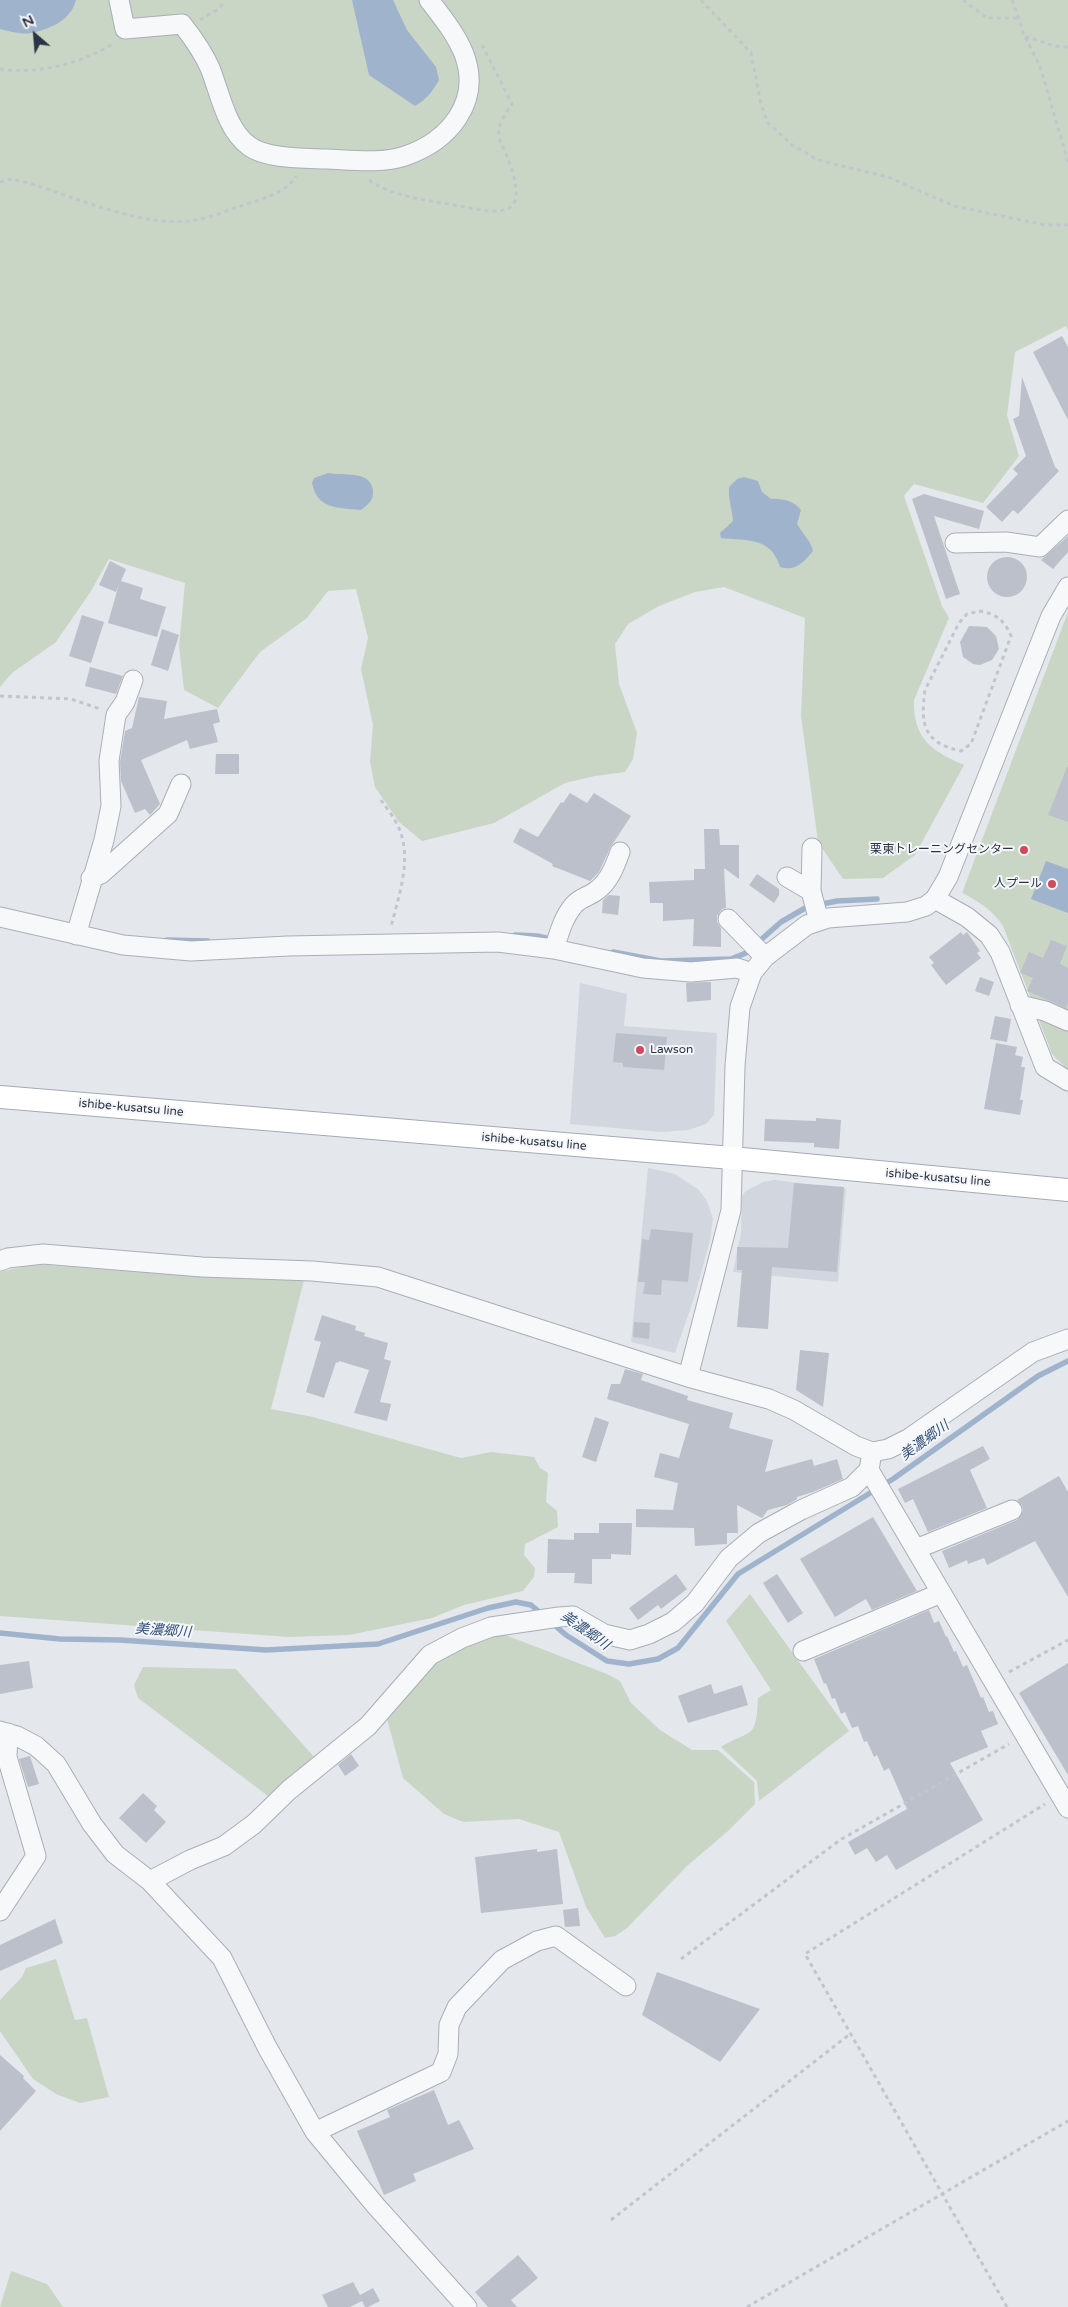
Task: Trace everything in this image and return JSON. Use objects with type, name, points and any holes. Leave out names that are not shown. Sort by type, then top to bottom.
[{"type":"main road","name":"ishibe-kusatsu line","points":[[0,1096],[732,1158],[1068,1190]]},
{"type":"street","points":[[119,0],[125,29],[182,24],[196,40],[210,67],[228,116],[240,137],[249,146],[264,153],[306,158],[366,161],[404,157],[430,145],[451,129],[462,113],[467,95],[468,77],[464,55],[453,32],[429,0]]},
{"type":"street","points":[[955,543],[1006,542],[1040,547],[1068,520]]},
{"type":"street","points":[[787,878],[828,918],[907,912],[926,906],[935,899],[948,877],[1051,616],[1068,588]]},
{"type":"street","points":[[78,930],[91,878],[104,840],[111,806],[109,761],[116,715],[125,702],[133,680]]},
{"type":"street","points":[[91,878],[101,874],[168,814],[181,784]]},
{"type":"street","points":[[688,1377],[732,1210],[732,1158],[740,1007],[758,949],[807,925],[814,905],[812,848]]},
{"type":"street","points":[[556,942],[573,905],[583,897],[596,891],[606,881],[615,867],[620,852]]},
{"type":"street","points":[[935,899],[967,917],[989,934],[1000,952],[1045,1067],[1068,1081]]},
{"type":"street","points":[[0,917],[78,930],[123,945],[191,951],[288,946],[556,942],[643,968],[691,972],[737,968],[752,973]]},
{"type":"street","points":[[728,919],[758,949]]},
{"type":"street","points":[[1020,1006],[1045,1011],[1068,1021]]},
{"type":"street","points":[[0,1261],[8,1258],[42,1254],[202,1267],[312,1271],[378,1277],[688,1377],[769,1399],[794,1410],[856,1446],[871,1466],[886,1498],[1064,1801]]},
{"type":"street","points":[[150,1881],[190,1860],[224,1846],[254,1824],[289,1790],[368,1726],[430,1655],[462,1638],[492,1627],[559,1617],[573,1616],[604,1634],[630,1640],[649,1634],[673,1622],[695,1603],[729,1558],[759,1533],[801,1510],[852,1487],[888,1449],[908,1439],[1033,1352],[1068,1339]]},
{"type":"street","points":[[916,1549],[1012,1510]]},
{"type":"street","points":[[804,1651],[941,1593]]},
{"type":"street","points":[[4,1732],[36,1746],[56,1764],[92,1824],[115,1854],[150,1881],[222,1958],[267,2047],[315,2132],[376,2206],[467,2307]]},
{"type":"street","points":[[0,1911],[36,1856],[7,1757],[4,1732]]},
{"type":"street","points":[[315,2132],[441,2072],[448,2054],[449,2025],[457,2007],[502,1960],[537,1941],[556,1936],[626,1986]]},
{"type":"path","points":[[182,24],[197,21],[211,14],[220,8],[224,0]]},
{"type":"path","points":[[701,0],[751,53],[761,104],[768,123],[790,144],[818,160],[888,177],[954,206],[1046,225],[1068,225]]},
{"type":"path","points":[[964,0],[988,18],[1018,18]]},
{"type":"path","points":[[1012,0],[1026,37],[1040,66],[1068,162]]},
{"type":"path","points":[[0,69],[41,70],[75,60],[106,48],[123,37],[125,29]]},
{"type":"path","points":[[1026,37],[1037,39],[1049,45],[1068,47]]},
{"type":"path","points":[[0,182],[12,179],[29,183],[138,217],[161,221],[196,220],[272,196],[293,181],[306,158]]},
{"type":"path","points":[[979,612],[989,613],[1002,618],[1011,636],[1010,643],[971,744],[960,751],[942,747],[931,737],[923,715],[925,690],[959,623],[967,614],[979,612]]},
{"type":"path","points":[[0,696],[71,699],[116,715]]},
{"type":"path","points":[[381,800],[401,833],[405,852],[402,877],[390,932]]},
{"type":"path","points":[[993,1680],[1068,1640]]},
{"type":"path","points":[[681,1959],[840,1840],[1025,1735]]},
{"type":"path","points":[[1007,2307],[805,1954],[1064,1801]]},
{"type":"path","points":[[611,2220],[850,2034]]},
{"type":"path","points":[[747,2307],[1068,2121]]},
{"type":"shaded area","points":[[580,983],[627,994],[624,1026],[717,1033],[714,1115],[706,1124],[688,1130],[661,1132],[570,1124]]},
{"type":"shaded area","points":[[648,1168],[675,1174],[699,1190],[707,1201],[713,1219],[710,1240],[695,1295],[675,1353],[631,1342]]},
{"type":"shaded area","points":[[775,1180],[846,1189],[838,1282],[733,1272],[741,1233],[742,1196],[746,1191],[763,1182]]},
{"type":"green space","points":[[0,0],[1068,0],[1068,330],[1066,326],[1015,352],[1007,415],[1019,456],[983,503],[914,484],[904,496],[942,606],[949,618],[914,700],[917,725],[921,734],[934,749],[964,765],[915,855],[883,878],[843,879],[818,842],[801,716],[805,618],[724,587],[695,592],[659,606],[628,624],[615,644],[619,684],[637,733],[633,759],[625,772],[565,783],[494,823],[422,841],[399,822],[375,787],[370,762],[373,725],[361,669],[368,638],[356,589],[328,591],[307,618],[260,652],[218,708],[184,690],[179,646],[185,583],[109,559],[91,591],[56,642],[12,673],[0,687]]},
{"type":"green space","name":"栗東トレーニングセンター","points":[[1068,612],[1068,1070],[1052,1054],[1003,926],[985,907],[962,893]]},
{"type":"green space","points":[[35,1264],[178,1275],[304,1280],[271,1409],[313,1417],[461,1458],[491,1452],[534,1457],[540,1468],[548,1473],[546,1502],[557,1511],[558,1527],[525,1544],[524,1555],[535,1568],[534,1577],[523,1591],[464,1605],[432,1618],[349,1635],[289,1637],[0,1616],[0,1272]]},
{"type":"green space","points":[[750,1594],[849,1731],[759,1801],[757,1781],[721,1747],[750,1732],[756,1721],[758,1698],[771,1690],[726,1621]]},
{"type":"green space","points":[[505,1635],[607,1674],[620,1681],[631,1703],[660,1730],[692,1750],[718,1750],[754,1782],[755,1804],[728,1831],[687,1866],[627,1928],[615,1936],[605,1938],[586,1907],[559,1832],[519,1819],[463,1822],[444,1814],[403,1778],[387,1719],[436,1660],[476,1639]]},
{"type":"green space","points":[[143,1667],[236,1669],[315,1758],[268,1796],[138,1698],[134,1685]]},
{"type":"green space","points":[[56,1959],[75,2020],[87,2018],[109,2097],[80,2103],[56,2094],[33,2079],[0,2031],[0,2000],[22,1977],[26,1968]]},
{"type":"green space","points":[[11,2271],[47,2284],[63,2307],[0,2307]]},
{"type":"water","points":[[0,0],[76,0],[70,13],[53,26],[24,34],[0,29]]},
{"type":"water","points":[[352,0],[393,0],[407,30],[436,67],[439,80],[423,101],[415,106],[369,75]]},
{"type":"water","points":[[328,473],[355,475],[367,479],[373,490],[373,497],[370,502],[361,510],[330,506],[324,502],[315,492],[312,483],[314,478]]},
{"type":"water","points":[[744,477],[758,481],[762,492],[771,499],[788,501],[795,504],[801,510],[797,524],[813,551],[799,565],[790,568],[780,567],[776,557],[764,545],[748,540],[721,538],[720,533],[733,521],[729,487],[737,479]]},
{"type":"water","name":"人プール","points":[[1046,861],[1068,869],[1068,913],[1031,899]]},
{"type":"building","points":[[1062,336],[1068,347],[1068,420],[1033,352]]},
{"type":"building","points":[[1022,377],[1055,467],[1059,471],[1018,514],[1013,510],[1002,522],[986,507],[1018,474],[1013,469],[1026,456],[1013,419],[1019,416]]},
{"type":"building","points":[[924,494],[984,511],[979,529],[934,516],[960,594],[946,599],[912,499]]},
{"type":"building","points":[[1068,536],[1068,552],[1053,569],[1041,560]]},
{"type":"building","points":[[1007,557],[1021,563],[1027,577],[1021,591],[1007,597],[993,591],[987,577],[993,563]]},
{"type":"building","points":[[110,561],[126,569],[121,581],[143,588],[140,599],[166,607],[157,637],[108,623],[119,584],[116,592],[99,585]]},
{"type":"building","points":[[82,615],[104,622],[91,663],[69,656]]},
{"type":"building","points":[[969,626],[987,627],[996,636],[999,649],[992,660],[980,665],[973,664],[963,657],[960,642]]},
{"type":"building","points":[[162,629],[179,635],[168,671],[151,665]]},
{"type":"building","points":[[90,667],[123,676],[116,694],[85,686]]},
{"type":"building","points":[[139,697],[167,701],[164,719],[217,709],[220,722],[213,724],[218,742],[190,749],[187,740],[141,760],[160,804],[150,815],[145,809],[135,813],[121,781],[120,762],[125,731],[132,728]]},
{"type":"building","points":[[216,754],[239,754],[239,774],[215,774]]},
{"type":"building","points":[[1068,767],[1068,822],[1048,815]]},
{"type":"building","points":[[570,793],[587,803],[594,793],[631,816],[610,848],[599,872],[590,881],[552,866],[553,864],[513,842],[520,828],[538,837],[561,802],[563,803]]},
{"type":"building","points":[[704,829],[719,829],[720,845],[739,845],[739,879],[724,868],[726,908],[722,909],[717,916],[717,922],[721,928],[721,947],[693,946],[694,919],[663,921],[663,903],[650,903],[649,882],[694,880],[694,869],[705,869]]},
{"type":"building","points":[[757,874],[779,889],[779,895],[774,903],[749,885]]},
{"type":"building","points":[[609,895],[620,896],[618,915],[602,913],[603,900]]},
{"type":"building","points":[[961,932],[963,935],[967,932],[980,951],[977,953],[981,958],[946,985],[931,965],[934,963],[929,957]]},
{"type":"building","points":[[1051,940],[1067,946],[1060,964],[1068,968],[1068,1003],[1066,1008],[1027,991],[1033,978],[1020,973],[1029,952],[1043,958]]},
{"type":"building","points":[[980,977],[994,982],[989,996],[975,991]]},
{"type":"building","points":[[711,982],[711,1000],[687,1002],[686,983]]},
{"type":"building","points":[[995,1016],[1011,1019],[1007,1042],[990,1039]]},
{"type":"building","name":"Lawson","points":[[616,1033],[667,1037],[664,1070],[623,1067],[623,1063],[613,1062]]},
{"type":"building","points":[[996,1043],[1017,1047],[1015,1055],[1023,1057],[1021,1067],[1025,1067],[1020,1100],[1023,1100],[1020,1115],[984,1109]]},
{"type":"building","points":[[816,1118],[841,1120],[839,1149],[814,1147],[814,1143],[764,1141],[765,1119],[816,1121]]},
{"type":"building","points":[[794,1183],[844,1187],[837,1272],[772,1267],[768,1329],[737,1327],[742,1270],[737,1270],[737,1247],[788,1248]]},
{"type":"building","points":[[651,1229],[693,1233],[688,1282],[662,1280],[661,1295],[643,1294],[645,1282],[638,1282],[642,1239],[649,1240]]},
{"type":"building","points":[[322,1315],[356,1326],[355,1330],[365,1333],[364,1336],[388,1343],[384,1359],[391,1361],[380,1402],[391,1404],[387,1421],[354,1413],[369,1370],[339,1361],[338,1363],[336,1362],[324,1398],[306,1392],[321,1342],[314,1340]]},
{"type":"building","points":[[634,1322],[650,1323],[649,1339],[633,1337]]},
{"type":"building","points":[[800,1350],[829,1353],[823,1407],[796,1390]]},
{"type":"building","points":[[625,1369],[643,1374],[641,1380],[688,1396],[687,1400],[733,1413],[729,1428],[773,1440],[765,1472],[812,1459],[814,1466],[837,1459],[843,1479],[797,1497],[797,1499],[787,1505],[768,1510],[762,1518],[737,1505],[738,1533],[727,1533],[727,1544],[695,1546],[694,1528],[636,1527],[636,1509],[673,1510],[678,1483],[654,1477],[660,1453],[679,1458],[689,1424],[607,1399],[611,1384],[620,1384]]},
{"type":"building","points":[[595,1417],[609,1422],[596,1462],[582,1457]]},
{"type":"building","points":[[983,1446],[990,1459],[970,1470],[987,1508],[928,1532],[913,1499],[905,1503],[898,1489]]},
{"type":"building","points":[[1059,1476],[1068,1492],[1068,1597],[1035,1541],[987,1565],[984,1558],[968,1564],[967,1560],[949,1568],[942,1551],[1017,1520],[1023,1511],[1022,1505],[1017,1500]]},
{"type":"building","points":[[873,1517],[917,1591],[872,1610],[866,1599],[835,1617],[800,1559]]},
{"type":"building","points":[[599,1523],[632,1523],[631,1555],[611,1554],[611,1559],[592,1559],[592,1584],[574,1583],[575,1573],[547,1573],[548,1539],[574,1540],[574,1533],[599,1533]]},
{"type":"building","points":[[676,1574],[687,1589],[661,1609],[658,1605],[638,1620],[629,1608]]},
{"type":"building","points":[[777,1574],[803,1613],[788,1623],[763,1583]]},
{"type":"building","points":[[929,1610],[934,1623],[939,1621],[963,1667],[967,1665],[981,1698],[983,1697],[989,1712],[993,1711],[998,1724],[981,1731],[988,1747],[950,1763],[983,1820],[896,1870],[887,1855],[876,1862],[867,1848],[855,1855],[848,1842],[907,1809],[889,1768],[884,1771],[877,1755],[874,1757],[867,1741],[864,1742],[858,1726],[852,1728],[845,1712],[841,1714],[835,1698],[832,1699],[826,1683],[824,1684],[814,1659]]},
{"type":"building","points":[[29,1661],[33,1688],[0,1694],[0,1665]]},
{"type":"building","points":[[1068,1663],[1068,1775],[1019,1693]]},
{"type":"building","points":[[711,1684],[714,1694],[742,1685],[748,1705],[688,1723],[678,1696]]},
{"type":"building","points":[[351,1754],[359,1766],[345,1776],[338,1765]]},
{"type":"building","points":[[30,1756],[39,1784],[28,1787],[19,1759]]},
{"type":"building","points":[[143,1793],[157,1806],[154,1810],[166,1822],[146,1843],[119,1818]]},
{"type":"building","points":[[537,1849],[537,1852],[557,1849],[563,1904],[481,1913],[475,1857]]},
{"type":"building","points":[[578,1908],[580,1926],[565,1927],[563,1910]]},
{"type":"building","points":[[55,1919],[63,1943],[0,1971],[0,1945]]},
{"type":"building","points":[[657,1972],[760,2009],[720,2062],[642,2015]]},
{"type":"building","points":[[0,2055],[24,2076],[23,2078],[36,2091],[0,2131]]},
{"type":"building","points":[[434,2090],[448,2125],[459,2120],[474,2149],[413,2174],[416,2181],[384,2195],[357,2131],[390,2117],[387,2110]]},
{"type":"building","points":[[518,2255],[538,2278],[511,2300],[517,2307],[488,2307],[475,2292]]},
{"type":"building","points":[[353,2282],[360,2295],[373,2288],[380,2301],[368,2307],[365,2307],[362,2301],[350,2307],[328,2307],[322,2295]]},
{"type":"waterway","points":[[613,952],[661,961],[731,959],[746,953],[781,922],[807,907],[837,901],[877,899]]},
{"type":"waterway","points":[[515,935],[537,936],[555,940]]},
{"type":"waterway","points":[[167,940],[208,941]]},
{"type":"waterway","name":"美濃郷川","points":[[552,1623],[566,1635],[607,1661],[629,1664],[658,1659],[678,1648],[738,1574],[893,1479],[1038,1376],[1068,1361]]},
{"type":"waterway","name":"美濃郷川","points":[[0,1633],[60,1639],[120,1640],[266,1650],[378,1644],[488,1608],[516,1602],[531,1605],[543,1615]]},
{"type":"place","name":"栗東トレーニングセンター","points":[[1024,850]]},
{"type":"place","name":"人プール","points":[[1052,884]]},
{"type":"place","name":"Lawson","points":[[640,1050]]}]
